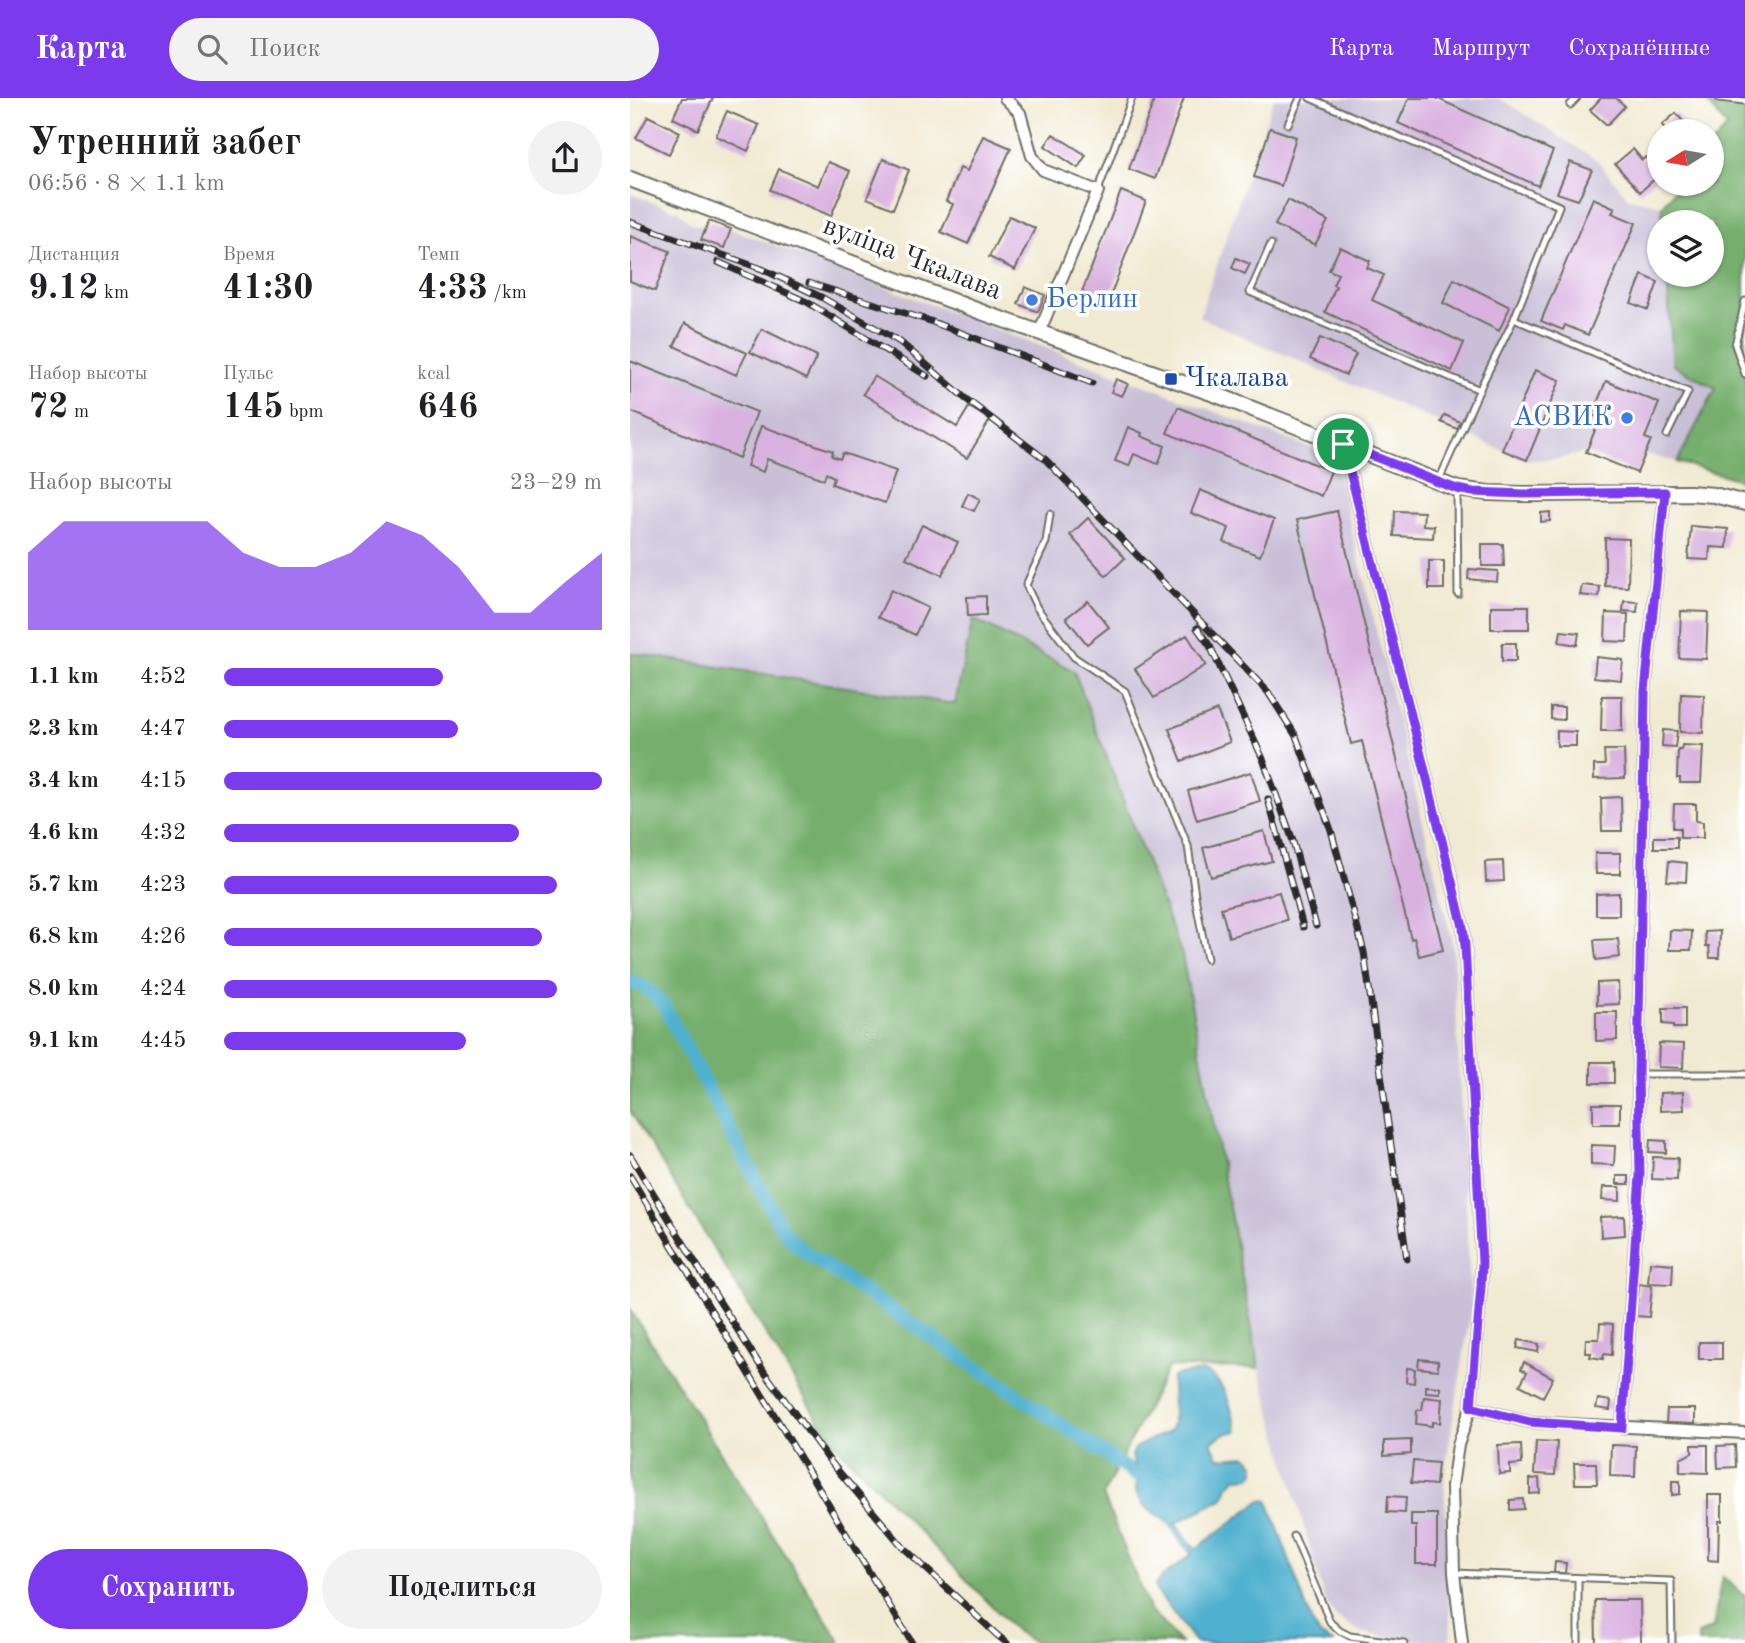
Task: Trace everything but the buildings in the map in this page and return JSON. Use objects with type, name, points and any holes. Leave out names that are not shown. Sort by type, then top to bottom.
[{"type":"street","points":[[1005,98],[1020,113],[1032,156],[1043,170],[1098,191],[1039,333]]},
{"type":"street","name":"вуліца Чкалава","points":[[630,178],[1039,333],[1206,391],[1457,489],[1524,494],[1665,492],[1743,499]]},
{"type":"street","points":[[1343,444],[1429,787],[1463,927],[1465,946],[1482,1263],[1471,1407],[1458,1445],[1453,1477],[1454,1573],[1462,1643]]},
{"type":"street","points":[[1622,1428],[1640,1175],[1638,1074],[1645,691],[1665,492]]},
{"type":"street","points":[[1471,1407],[1530,1422],[1745,1433]]},
{"type":"lane","points":[[1098,191],[1132,98]]},
{"type":"lane","points":[[1288,124],[1300,98]]},
{"type":"lane","points":[[1310,98],[1559,206],[1514,319],[1438,482]]},
{"type":"lane","points":[[1570,105],[1577,98]]},
{"type":"lane","points":[[1719,98],[1745,101]]},
{"type":"lane","points":[[1270,244],[1250,292],[1480,390]]},
{"type":"lane","points":[[1745,301],[1735,345],[1745,374]]},
{"type":"lane","points":[[1514,319],[1689,392],[1667,435]]},
{"type":"lane","points":[[1457,489],[1458,594]]},
{"type":"lane","points":[[1050,514],[1046,542],[1026,585],[1037,608],[1074,657],[1125,691],[1188,846],[1207,959]]},
{"type":"lane","points":[[1638,1074],[1745,1074]]},
{"type":"lane","points":[[1294,1536],[1330,1622],[1350,1636],[1404,1643]]},
{"type":"lane","points":[[1454,1573],[1671,1581],[1672,1643]]},
{"type":"lane","points":[[1577,1643],[1578,1578]]},
{"type":"shaded area","points":[[1274,98],[1499,98],[1598,161],[1628,198],[1662,205],[1662,210],[1647,210],[1647,287],[1668,287],[1673,365],[1716,388],[1677,462],[1646,454],[1637,473],[1586,452],[1556,459],[1527,460],[1199,317]]},
{"type":"shaded area","points":[[630,194],[677,211],[693,224],[706,227],[701,240],[724,248],[731,229],[1334,457],[1453,946],[1471,1309],[1444,1476],[1451,1643],[1392,1638],[1361,1632],[1336,1617],[1325,1601],[1259,1368],[1182,955],[973,620],[956,704],[630,653]]},
{"type":"green space","points":[[1704,98],[1745,98],[1745,475],[1741,480],[1677,462],[1716,388],[1673,365],[1668,287],[1724,287],[1724,210],[1662,210],[1662,205],[1670,196],[1724,196],[1724,131],[1727,127],[1724,119],[1721,119]]},
{"type":"green space","points":[[973,619],[1074,671],[1182,955],[1259,1368],[1168,1367],[1103,1495],[1149,1609],[1181,1643],[1035,1643],[1017,1632],[830,1439],[630,1111],[630,653],[955,704]]},
{"type":"green space","points":[[630,1309],[841,1643],[630,1643]]},
{"type":"green space","points":[[1722,1576],[1745,1595],[1745,1643],[1698,1643],[1698,1634],[1713,1628]]},
{"type":"water","points":[[1203,1371],[1211,1375],[1223,1388],[1237,1431],[1224,1434],[1211,1442],[1218,1458],[1247,1456],[1255,1465],[1255,1473],[1250,1477],[1236,1478],[1228,1486],[1224,1498],[1176,1523],[1196,1549],[1261,1500],[1268,1501],[1312,1623],[1320,1635],[1333,1643],[1196,1643],[1156,1590],[1155,1585],[1161,1578],[1192,1554],[1170,1524],[1143,1505],[1136,1492],[1132,1455],[1136,1447],[1171,1430],[1172,1378]]},
{"type":"waterway","points":[[630,983],[645,988],[664,1006],[780,1225],[793,1242],[1136,1475]]},
{"type":"railway","points":[[630,222],[762,269],[821,297],[900,342],[966,399],[1046,460],[1268,692],[1296,736],[1331,830],[1364,952],[1407,1259]]},
{"type":"railway","points":[[718,262],[807,302],[927,376]]},
{"type":"railway","points":[[809,283],[930,321],[1092,383]]},
{"type":"railway","points":[[1197,628],[1210,646],[1263,759],[1292,838],[1316,926]]},
{"type":"railway","points":[[1268,799],[1303,927]]},
{"type":"railway","points":[[630,1155],[765,1373],[829,1460],[903,1547],[1007,1643]]},
{"type":"railway","points":[[630,1176],[912,1643]]},
{"type":"place","name":"Берлин","points":[[1032,300]]},
{"type":"place","name":"Чкалава","points":[[1171,379]]},
{"type":"place","name":"АСВИК","points":[[1627,418]]},
{"type":"route","points":[[1343,444],[1405,470],[1473,492],[1665,492],[1645,691],[1638,1074],[1640,1175],[1622,1428],[1530,1422],[1471,1407],[1482,1263],[1463,927],[1343,444]]}]
